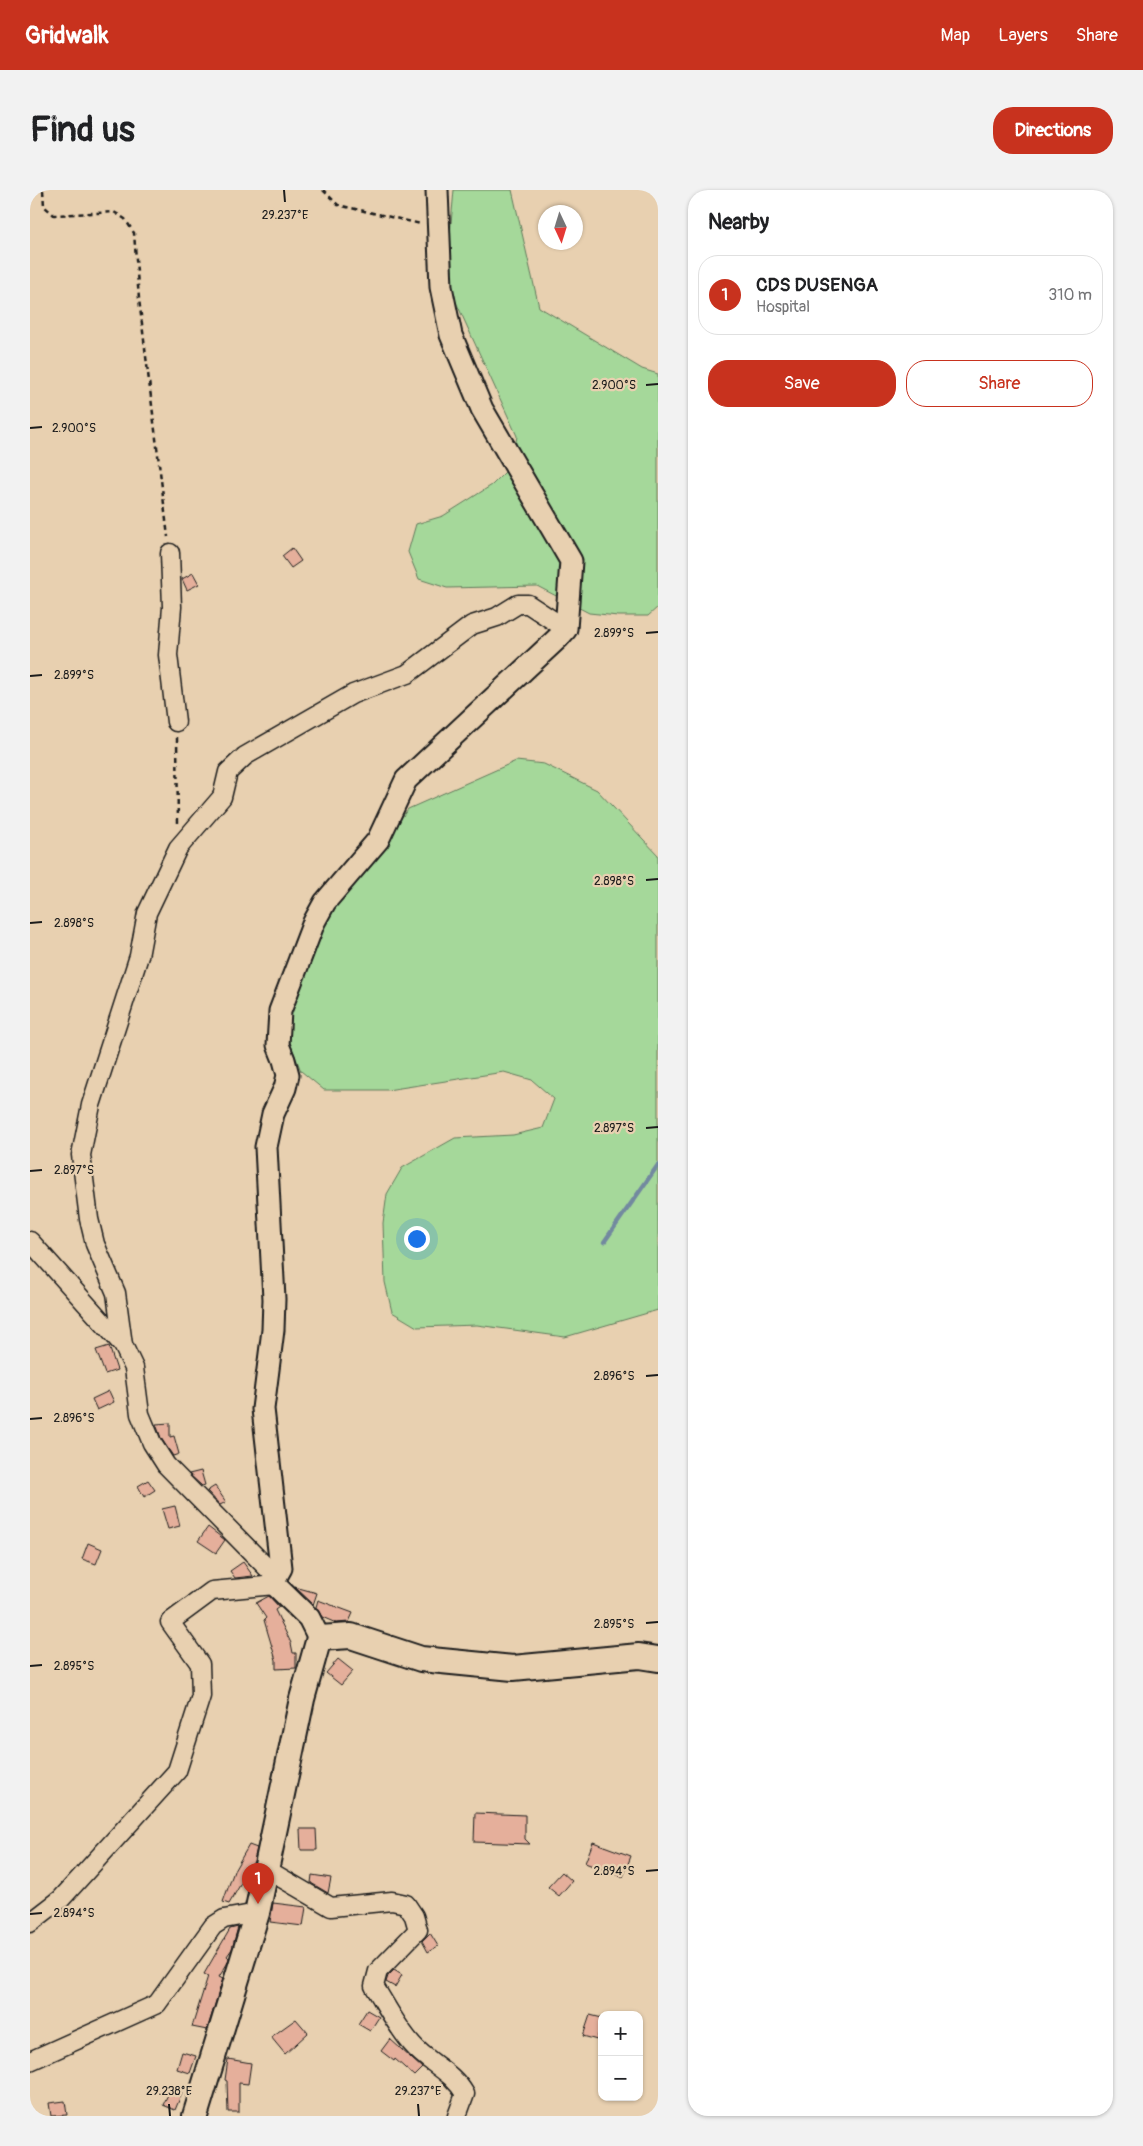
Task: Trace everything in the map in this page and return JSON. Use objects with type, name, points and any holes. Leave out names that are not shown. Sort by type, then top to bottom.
[{"type":"main road","points":[[198,2112],[257,1913],[302,1699],[319,1638],[352,1636],[421,1659],[514,1668],[639,1656],[658,1659]]},
{"type":"street","points":[[275,1581],[281,1568],[263,1409],[273,1330],[274,1298],[266,1147],[273,1114],[286,1088],[288,1075],[278,1046],[280,1011],[314,922],[325,902],[378,840],[406,780],[560,638],[566,629],[572,561],[482,409],[451,335],[441,287],[437,227],[437,190]]},
{"type":"street","points":[[170,553],[172,607],[168,655],[176,722]]},
{"type":"street","points":[[123,1346],[116,1293],[95,1244],[89,1219],[81,1154],[92,1105],[139,956],[147,913],[178,848],[222,797],[228,772],[245,756],[353,694],[407,674],[472,625],[496,617],[518,604],[528,604],[566,629]]},
{"type":"street","points":[[30,1241],[123,1346],[134,1368],[140,1414],[152,1444],[166,1465],[309,1618],[319,1638]]},
{"type":"street","points":[[30,1923],[61,1899],[177,1771],[201,1696],[200,1664],[170,1622],[212,1591],[275,1581]]},
{"type":"street","points":[[266,1869],[330,1907],[392,1901],[406,1904],[414,1916],[418,1930],[378,1971],[374,1986],[402,2032],[413,2046],[458,2081],[465,2094],[457,2116]]},
{"type":"street","points":[[30,2061],[156,2004],[213,1926],[224,1919],[257,1913]]},
{"type":"path","points":[[43,190],[44,206],[54,215],[114,212],[125,220],[134,233],[139,299],[170,553]]},
{"type":"path","points":[[323,190],[338,204],[437,227]]},
{"type":"path","points":[[176,722],[178,848]]},
{"type":"green space","points":[[454,190],[512,190],[539,307],[642,369],[658,374],[658,607],[648,616],[618,616],[589,613],[537,586],[447,588],[419,579],[408,552],[416,524],[443,516],[492,485],[512,465],[517,436],[446,280]]},
{"type":"green space","points":[[516,761],[544,764],[597,790],[658,855],[658,1310],[565,1337],[477,1325],[417,1327],[392,1312],[385,1282],[383,1223],[387,1194],[402,1168],[455,1138],[513,1135],[543,1128],[554,1099],[532,1080],[504,1072],[387,1090],[324,1090],[301,1071],[290,1043],[287,1013],[325,919],[408,809]]},
{"type":"building","points":[[292,548],[301,561],[291,568],[282,556]]},
{"type":"building","points":[[193,573],[199,584],[187,590],[182,579]]},
{"type":"building","points":[[109,1346],[117,1370],[105,1374],[96,1350]]},
{"type":"building","points":[[109,1391],[114,1402],[97,1410],[92,1399]]},
{"type":"building","points":[[170,1423],[170,1437],[174,1436],[179,1454],[173,1456],[161,1438],[156,1424]]},
{"type":"building","points":[[201,1471],[205,1485],[202,1486],[189,1474]]},
{"type":"building","points":[[148,1480],[155,1490],[144,1497],[138,1486]]},
{"type":"building","points":[[215,1486],[226,1502],[220,1505],[207,1491]]},
{"type":"building","points":[[175,1506],[180,1526],[168,1529],[162,1509]]},
{"type":"building","points":[[208,1527],[225,1540],[216,1553],[198,1541]]},
{"type":"building","points":[[88,1543],[102,1549],[96,1564],[82,1559]]},
{"type":"building","points":[[243,1562],[253,1576],[235,1578],[230,1571]]},
{"type":"building","points":[[295,1587],[317,1593],[313,1605],[313,1604]]},
{"type":"building","points":[[269,1596],[279,1607],[275,1610],[291,1643],[293,1653],[296,1653],[296,1668],[276,1669],[276,1660],[264,1620],[266,1618],[256,1603]]},
{"type":"building","points":[[318,1600],[353,1613],[349,1622],[336,1623],[322,1617],[316,1607]]},
{"type":"building","points":[[338,1659],[353,1671],[341,1685],[326,1673]]},
{"type":"building","points":[[475,1813],[525,1815],[525,1839],[530,1844],[474,1842]]},
{"type":"building","points":[[300,1829],[316,1829],[317,1850],[301,1850]]},
{"type":"building","points":[[593,1842],[631,1856],[623,1877],[585,1863]]},
{"type":"building","points":[[249,1845],[257,1848],[254,1861],[229,1904],[223,1902],[234,1871]]},
{"type":"building","points":[[562,1872],[572,1881],[559,1896],[548,1887]]},
{"type":"building","points":[[312,1875],[331,1878],[328,1893],[311,1883]]},
{"type":"building","points":[[273,1903],[306,1907],[303,1926],[270,1922]]},
{"type":"building","points":[[238,1927],[232,1949],[227,1956],[229,1958],[227,1964],[219,1977],[223,1979],[207,2030],[192,2027],[208,1976],[204,1974],[230,1929]]},
{"type":"building","points":[[430,1933],[438,1946],[428,1952],[422,1941]]},
{"type":"building","points":[[394,1970],[402,1975],[395,1987],[386,1982],[388,1976]]},
{"type":"building","points":[[367,2010],[379,2017],[370,2031],[358,2024]]},
{"type":"building","points":[[590,2015],[598,2017],[597,2040],[583,2036]]},
{"type":"building","points":[[296,2019],[308,2033],[285,2054],[271,2037]]},
{"type":"building","points":[[390,2039],[422,2068],[414,2076],[395,2059],[394,2061],[381,2051]]},
{"type":"building","points":[[182,2052],[196,2056],[190,2073],[177,2069]]},
{"type":"building","points":[[228,2059],[251,2063],[248,2084],[239,2083],[239,2112],[228,2112],[227,2081],[225,2080]]},
{"type":"building","points":[[171,2088],[182,2093],[175,2110],[163,2105]]},
{"type":"building","points":[[65,2101],[67,2115],[51,2116],[49,2103]]},
{"type":"waterway","points":[[604,1242],[658,1165]]},
{"type":"place","name":"CDS DUSENGA","points":[[258,1904]]}]
